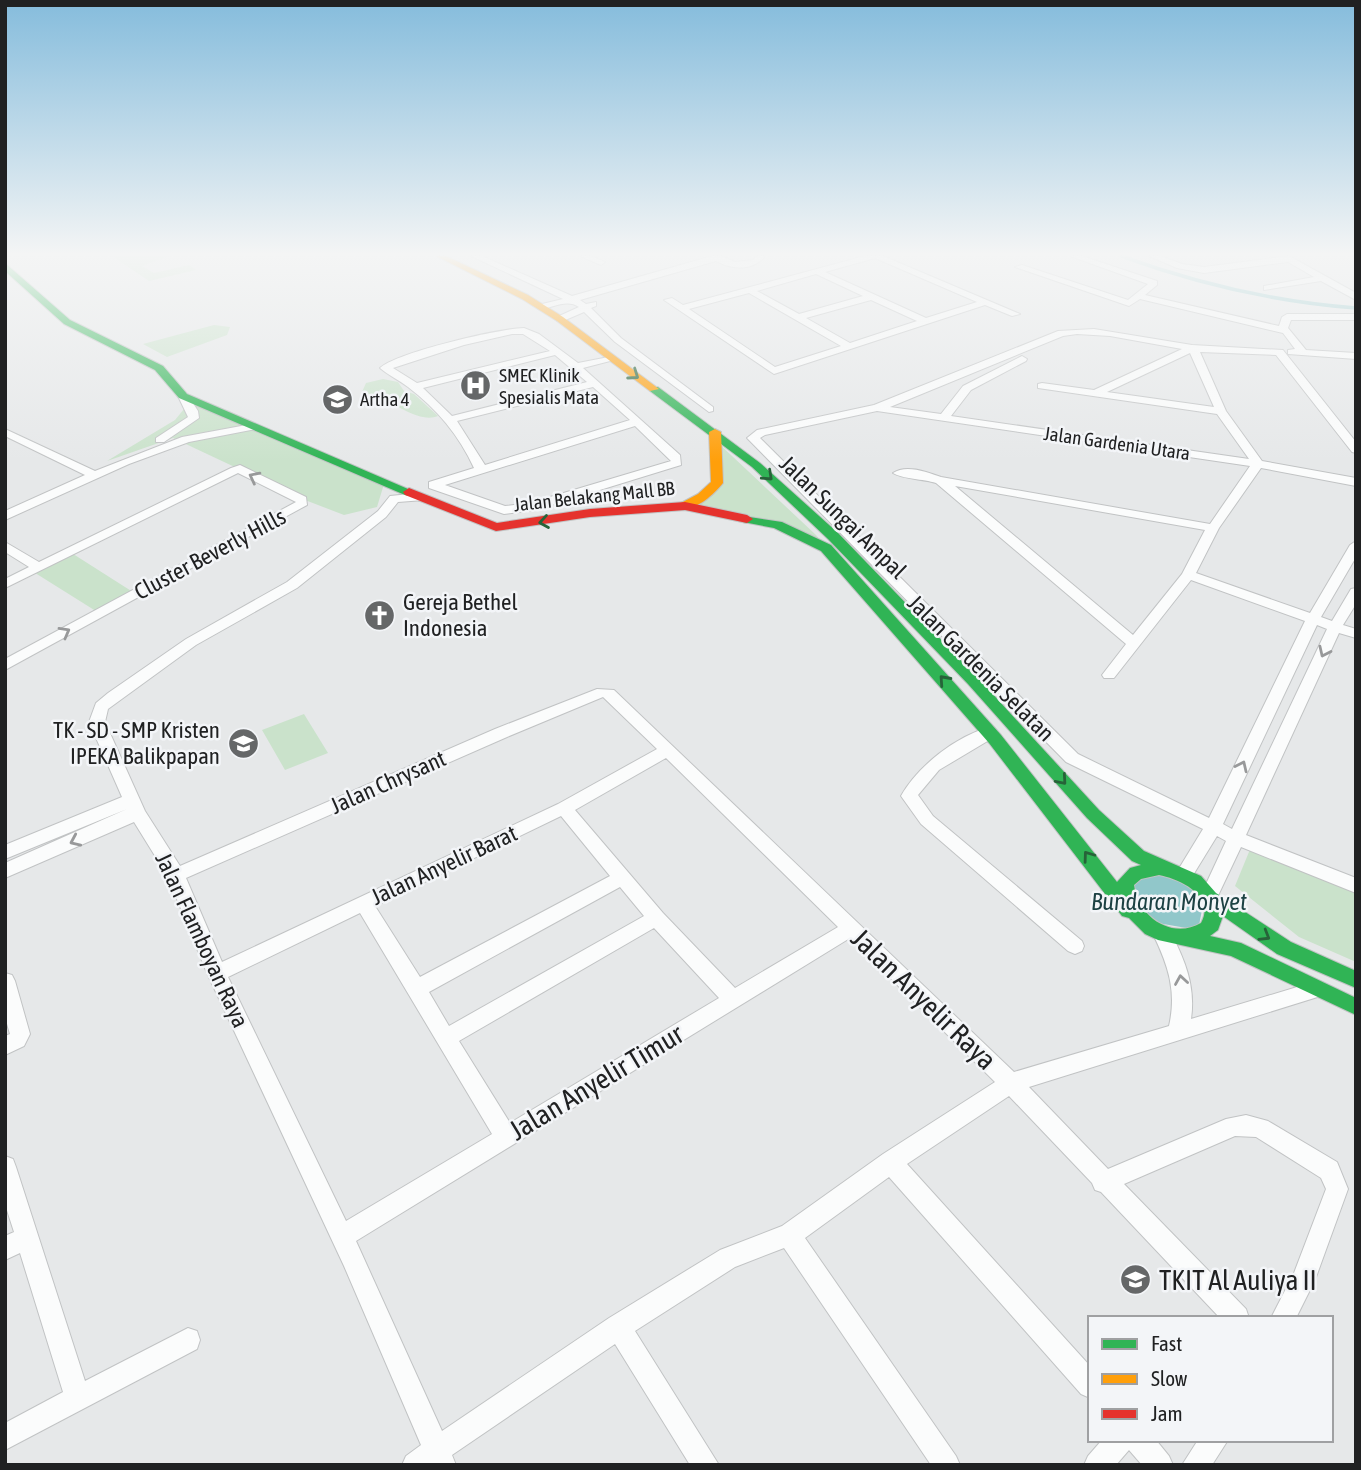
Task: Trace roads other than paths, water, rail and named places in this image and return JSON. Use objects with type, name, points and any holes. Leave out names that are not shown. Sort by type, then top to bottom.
[{"type":"main road","points":[[72,325],[159,368],[183,396]]},
{"type":"main road","name":"Jalan Sungai Ampal","points":[[567,325],[756,465],[833,536],[982,691],[1093,814],[1138,856],[1166,869]]},
{"type":"main road","name":"Jalan Belakang Mall BB","points":[[183,396],[391,492],[420,497],[496,527],[590,513],[685,506],[778,525],[826,548]]},
{"type":"main road","points":[[685,506],[715,490],[719,481],[715,432]]},
{"type":"main road","name":"Jalan Sungai Ampal","points":[[826,548],[990,732],[1129,911]]},
{"type":"main road","points":[[1356,980],[1284,948],[1230,913],[1184,875],[1166,869],[1143,869],[1130,875],[1123,884],[1123,897],[1129,911],[1143,924],[1170,936],[1234,948],[1356,1007]]},
{"type":"main road","points":[[1170,936],[1194,936],[1206,931],[1213,921],[1214,909],[1209,897]]},
{"type":"street","points":[[603,325],[635,353],[709,409]]},
{"type":"street","points":[[707,325],[774,371],[913,325]]},
{"type":"street","points":[[813,325],[848,346]]},
{"type":"street","points":[[1259,325],[1286,331]]},
{"type":"street","points":[[1284,325],[1283,329],[1303,353]]},
{"type":"street","points":[[944,417],[967,388],[1073,331]]},
{"type":"street","points":[[877,408],[1061,333],[1073,331],[1105,333],[1193,348],[1356,356]]},
{"type":"street","points":[[480,468],[465,436],[413,387],[385,368],[394,363],[510,332],[537,335],[676,457],[677,463],[531,507],[504,510],[433,485],[480,468],[636,422]]},
{"type":"street","points":[[1094,394],[1193,348]]},
{"type":"street","points":[[1110,675],[1188,575],[1213,528],[1258,464],[1221,411],[1193,348]]},
{"type":"street","points":[[413,387],[557,352]]},
{"type":"street","points":[[1279,352],[1356,450]]},
{"type":"street","points":[[575,367],[610,358]]},
{"type":"street","points":[[449,420],[593,384]]},
{"type":"street","points":[[1042,386],[1221,411]]},
{"type":"street","points":[[125,461],[194,418],[193,411],[183,396]]},
{"type":"street","name":"Jalan Gardenia Utara","points":[[877,408],[1258,464],[1356,482]]},
{"type":"street","name":"Jalan Gardenia Selatan","points":[[877,408],[761,432],[753,438],[1072,758],[1213,828]]},
{"type":"street","points":[[5,516],[125,461],[196,436],[252,427]]},
{"type":"street","points":[[5,432],[94,475]]},
{"type":"street","points":[[1342,434],[1356,435]]},
{"type":"street","name":"Cluster Beverly Hills","points":[[5,584],[235,470],[240,469],[302,500],[301,505],[5,665]]},
{"type":"street","points":[[899,473],[921,474],[939,480],[1213,528]]},
{"type":"street","points":[[939,480],[1135,643]]},
{"type":"street","name":"Jalan Flamboyan Raya","points":[[391,492],[382,514],[361,532],[292,585],[191,642],[101,706],[97,722],[134,807],[176,875],[217,973],[341,1237],[432,1460]]},
{"type":"street","points":[[1184,875],[1213,828],[1313,619],[1356,545]]},
{"type":"street","points":[[5,546],[39,568]]},
{"type":"street","points":[[1188,575],[1356,634]]},
{"type":"street","points":[[1209,897],[1335,627],[1356,592]]},
{"type":"street","name":"Jalan Anyelir Raya","points":[[602,692],[609,693],[1011,1083],[1235,1316]]},
{"type":"street","name":"Jalan Chrysant","points":[[176,875],[501,733],[602,692]]},
{"type":"street","points":[[990,732],[945,757],[916,782],[909,796],[927,820],[1075,946]]},
{"type":"street","name":"Jalan Anyelir Barat","points":[[217,973],[564,808],[668,750]]},
{"type":"street","points":[[5,852],[134,807]]},
{"type":"street","points":[[5,872],[134,807]]},
{"type":"street","points":[[564,808],[656,918],[733,1000]]},
{"type":"street","points":[[1213,828],[1356,886]]},
{"type":"street","points":[[416,989],[622,878]]},
{"type":"street","points":[[364,903],[506,1137]]},
{"type":"street","points":[[446,1038],[656,918]]},
{"type":"street","name":"Jalan Anyelir Timur","points":[[341,1237],[851,928]]},
{"type":"street","points":[[1170,936],[1181,972],[1184,1007],[1178,1030]]},
{"type":"street","points":[[5,981],[20,1034],[17,1040],[5,1046]]},
{"type":"street","points":[[432,1460],[618,1327],[728,1258],[789,1235],[891,1162],[1011,1083],[1317,989]]},
{"type":"street","points":[[1104,1182],[1234,1126],[1260,1128],[1329,1170],[1337,1189],[1303,1280],[1284,1316]]},
{"type":"street","points":[[891,1162],[1088,1383]]},
{"type":"street","points":[[5,1167],[78,1399]]},
{"type":"street","points":[[789,1235],[947,1465]]},
{"type":"street","points":[[5,1248],[28,1237]]},
{"type":"street","points":[[618,1327],[706,1465]]},
{"type":"street","points":[[5,1437],[188,1340]]},
{"type":"street","points":[[1097,1465],[1119,1442]]},
{"type":"street","points":[[1141,1442],[1160,1465]]},
{"type":"street","points":[[1195,1465],[1213,1442]]},
{"type":"water","name":"Bundaran Monyet","points":[[1158,871],[1205,895],[1198,930],[1146,921],[1130,883]]},
{"type":"place","name":"SMEC Klinik Spesialis Mata","points":[[476,386]]},
{"type":"place","name":"Artha 4","points":[[337,399]]},
{"type":"place","name":"Gereja Bethel Indonesia","points":[[380,615]]},
{"type":"place","name":"TK - SD - SMP Kristen IPEKA Balikpapan","points":[[243,743]]},
{"type":"place","name":"TKIT Al Auliya II","points":[[1136,1280]]}]
